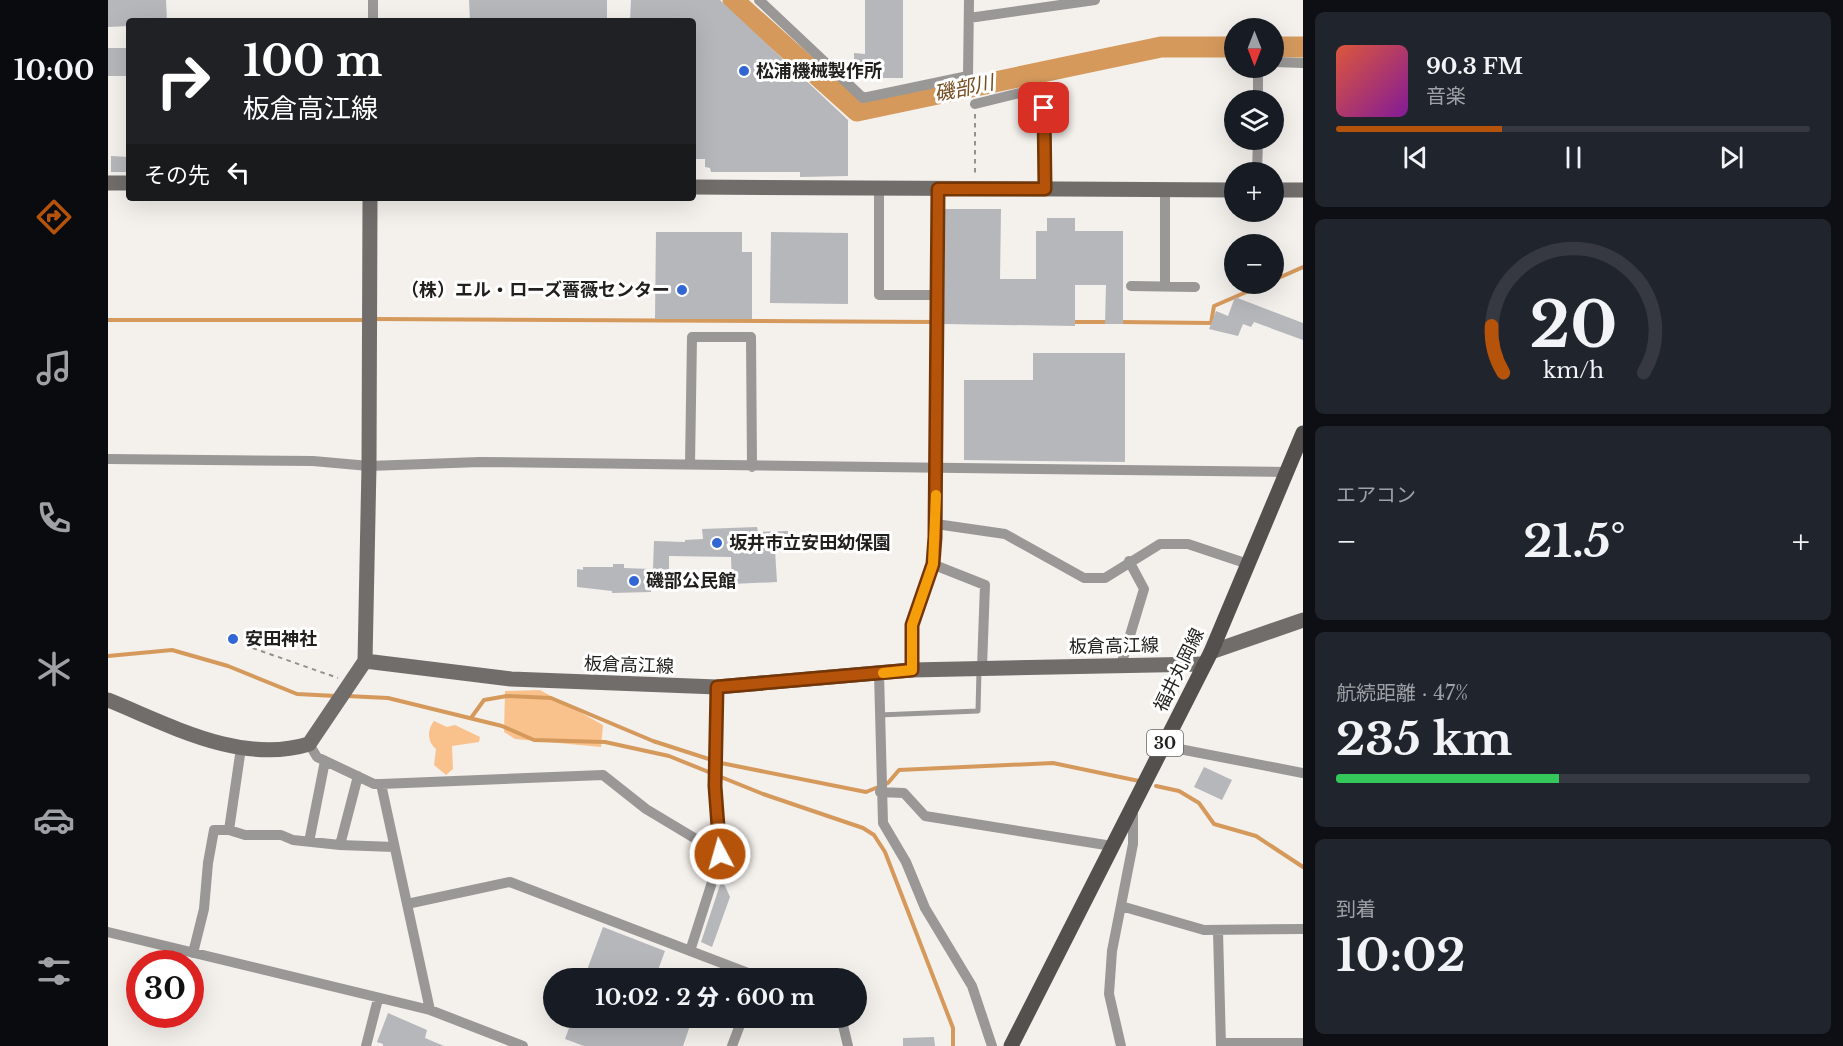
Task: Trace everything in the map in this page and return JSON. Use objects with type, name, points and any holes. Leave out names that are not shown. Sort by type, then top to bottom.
[{"type":"main road","points":[[108,183],[126,183]]},
{"type":"main road","points":[[696,186],[1224,190]]},
{"type":"main road","points":[[1284,190],[1303,190]]},
{"type":"main road","points":[[108,700],[183,730],[241,748],[295,748],[309,744],[365,661],[369,465],[370,201]]},
{"type":"main road","name":"福井丸岡線","points":[[1011,1046],[1208,658],[1303,433]]},
{"type":"main road","name":"板倉高江線","points":[[365,661],[512,679],[717,687],[912,670],[1121,665],[1208,658],[1303,620]]},
{"type":"street","points":[[373,0],[373,18]]},
{"type":"street","points":[[759,0],[863,98],[968,76],[969,0]]},
{"type":"street","points":[[969,18],[1095,0]]},
{"type":"street","points":[[1284,62],[1303,63]]},
{"type":"street","points":[[975,104],[1044,87],[1045,189]]},
{"type":"street","points":[[879,188],[879,295],[936,295]]},
{"type":"street","points":[[912,670],[912,625],[933,564],[936,524],[938,189]]},
{"type":"street","points":[[1165,286],[1166,189]]},
{"type":"street","points":[[1131,286],[1195,287]]},
{"type":"street","points":[[690,465],[692,337],[752,337],[752,467]]},
{"type":"street","points":[[108,459],[313,461],[369,465],[480,462],[937,470],[1287,472]]},
{"type":"street","points":[[936,524],[1005,534],[1084,578],[1105,578],[1129,561],[1160,544],[1188,544],[1248,564]]},
{"type":"street","points":[[1121,665],[1144,589],[1129,561]]},
{"type":"street","points":[[933,564],[985,585],[980,668]]},
{"type":"street","points":[[879,673],[880,792],[883,823],[906,862],[926,908],[972,986],[992,1046]]},
{"type":"street","points":[[690,951],[720,854],[715,786],[717,687]]},
{"type":"street","points":[[309,744],[317,757],[374,784],[603,775],[646,809],[720,854]]},
{"type":"street","points":[[1164,746],[1303,773]]},
{"type":"street","points":[[229,830],[241,748]]},
{"type":"street","points":[[309,842],[325,761]]},
{"type":"street","points":[[340,845],[358,776]]},
{"type":"street","points":[[381,784],[430,1010]]},
{"type":"street","points":[[880,792],[904,793],[925,816],[1112,846]]},
{"type":"street","points":[[1122,1046],[1109,994],[1112,951],[1133,844],[1133,806]]},
{"type":"street","points":[[194,950],[204,909],[208,863],[214,830],[229,830],[245,835],[281,836],[340,845],[394,847]]},
{"type":"street","points":[[407,904],[510,882],[733,968]]},
{"type":"street","points":[[1121,906],[1186,926],[1218,931],[1303,929]]},
{"type":"street","points":[[1218,931],[1221,1045],[1303,1043]]},
{"type":"street","points":[[108,932],[181,950]]},
{"type":"street","points":[[204,956],[430,1010],[504,1042],[523,1046]]},
{"type":"street","points":[[366,1046],[378,999]]},
{"type":"street","points":[[732,1046],[739,1028]]},
{"type":"street","points":[[844,1028],[848,1046]]},
{"type":"lane","points":[[879,715],[978,711],[980,668]]},
{"type":"path","points":[[975,104],[975,189]]},
{"type":"path","points":[[244,645],[347,685]]},
{"type":"shaded area","points":[[540,690],[603,725],[601,747],[515,739],[504,732],[505,691]]},
{"type":"shaded area","points":[[434,721],[447,727],[455,725],[480,737],[479,742],[452,746],[453,769],[446,775],[434,765],[436,749],[429,735]]},
{"type":"building","points":[[108,0],[166,0],[167,18],[126,18],[126,26],[108,27]]},
{"type":"building","points":[[469,0],[607,0],[607,18],[470,18]]},
{"type":"building","name":"松浦機械製作所","points":[[631,0],[720,0],[848,120],[848,176],[800,177],[800,172],[711,172],[710,168],[705,167],[705,159],[696,159],[696,18],[630,18]]},
{"type":"building","points":[[865,0],[903,0],[903,78],[854,78],[854,53],[865,54]]},
{"type":"building","points":[[108,48],[126,48],[126,76],[108,76]]},
{"type":"building","points":[[111,156],[126,157],[126,172],[111,172]]},
{"type":"building","points":[[945,209],[1001,209],[1000,279],[1036,279],[1036,231],[1047,231],[1047,218],[1075,218],[1075,231],[1123,231],[1123,324],[1105,324],[1106,285],[1075,285],[1075,326],[944,324]]},
{"type":"building","name":"（株）エル・ローズ薔薇センター","points":[[656,232],[742,232],[742,252],[752,252],[752,319],[655,319]]},
{"type":"building","points":[[771,232],[848,233],[848,304],[770,303]]},
{"type":"building","points":[[1235,297],[1303,323],[1303,340],[1254,322],[1251,327],[1243,324],[1238,336],[1209,329],[1216,311],[1228,316]]},
{"type":"building","points":[[1033,353],[1125,353],[1125,462],[964,460],[964,380],[1033,380]]},
{"type":"building","points":[[757,527],[758,532],[788,531],[789,549],[775,550],[777,582],[732,584],[731,557],[669,556],[669,570],[653,569],[654,541],[685,542],[685,540],[703,539],[702,529]]},
{"type":"building","points":[[613,564],[624,564],[624,568],[651,569],[651,592],[612,593],[612,591],[577,587],[577,569],[613,567]]},
{"type":"building","points":[[1204,767],[1232,780],[1222,800],[1194,787]]},
{"type":"building","points":[[722,879],[730,897],[712,947],[701,942]]},
{"type":"building","points":[[603,927],[665,951],[659,968],[588,968]]},
{"type":"building","points":[[388,1013],[427,1030],[425,1038],[444,1046],[383,1046],[377,1042]]},
{"type":"building","points":[[569,1028],[689,1028],[683,1046],[584,1046],[565,1039]]},
{"type":"building","points":[[934,1037],[935,1046],[903,1046],[903,1038]]},
{"type":"waterway","name":"磯部川","points":[[733,0],[857,111],[1161,47],[1224,47]]},
{"type":"waterway","name":"磯部川","points":[[1284,47],[1303,47]]},
{"type":"waterway","points":[[1284,276],[1303,267]]},
{"type":"waterway","points":[[1120,322],[1211,323],[1214,306],[1242,294]]},
{"type":"waterway","points":[[373,319],[935,322]]},
{"type":"waterway","points":[[108,320],[365,320]]},
{"type":"waterway","points":[[1072,322],[1109,322]]},
{"type":"waterway","points":[[108,656],[172,650],[228,666],[297,694],[336,696]]},
{"type":"waterway","points":[[347,696],[388,698],[502,726],[534,740],[605,742],[669,756],[763,794],[863,828],[874,835],[885,852],[953,1028],[953,1046]]},
{"type":"waterway","points":[[471,718],[484,700],[507,696],[551,698],[653,741],[721,763],[866,792],[888,783],[899,770],[1053,763],[1139,781]]},
{"type":"waterway","points":[[1156,786],[1179,791],[1199,803],[1214,824],[1256,836],[1303,867]]},
{"type":"slow traffic","points":[[883,673],[912,670],[912,625],[933,564],[936,495]]},
{"type":"place","name":"松浦機械製作所","points":[[744,71]]},
{"type":"place","name":"（株）エル・ローズ薔薇センター","points":[[682,290]]},
{"type":"place","name":"坂井市立安田幼保園","points":[[717,543]]},
{"type":"place","name":"磯部公民館","points":[[634,581]]},
{"type":"place","name":"安田神社","points":[[233,639]]},
{"type":"route","points":[[720,854],[715,786],[717,687],[912,670],[912,625],[933,564],[935,537],[938,189],[1045,189],[1044,108]]}]
